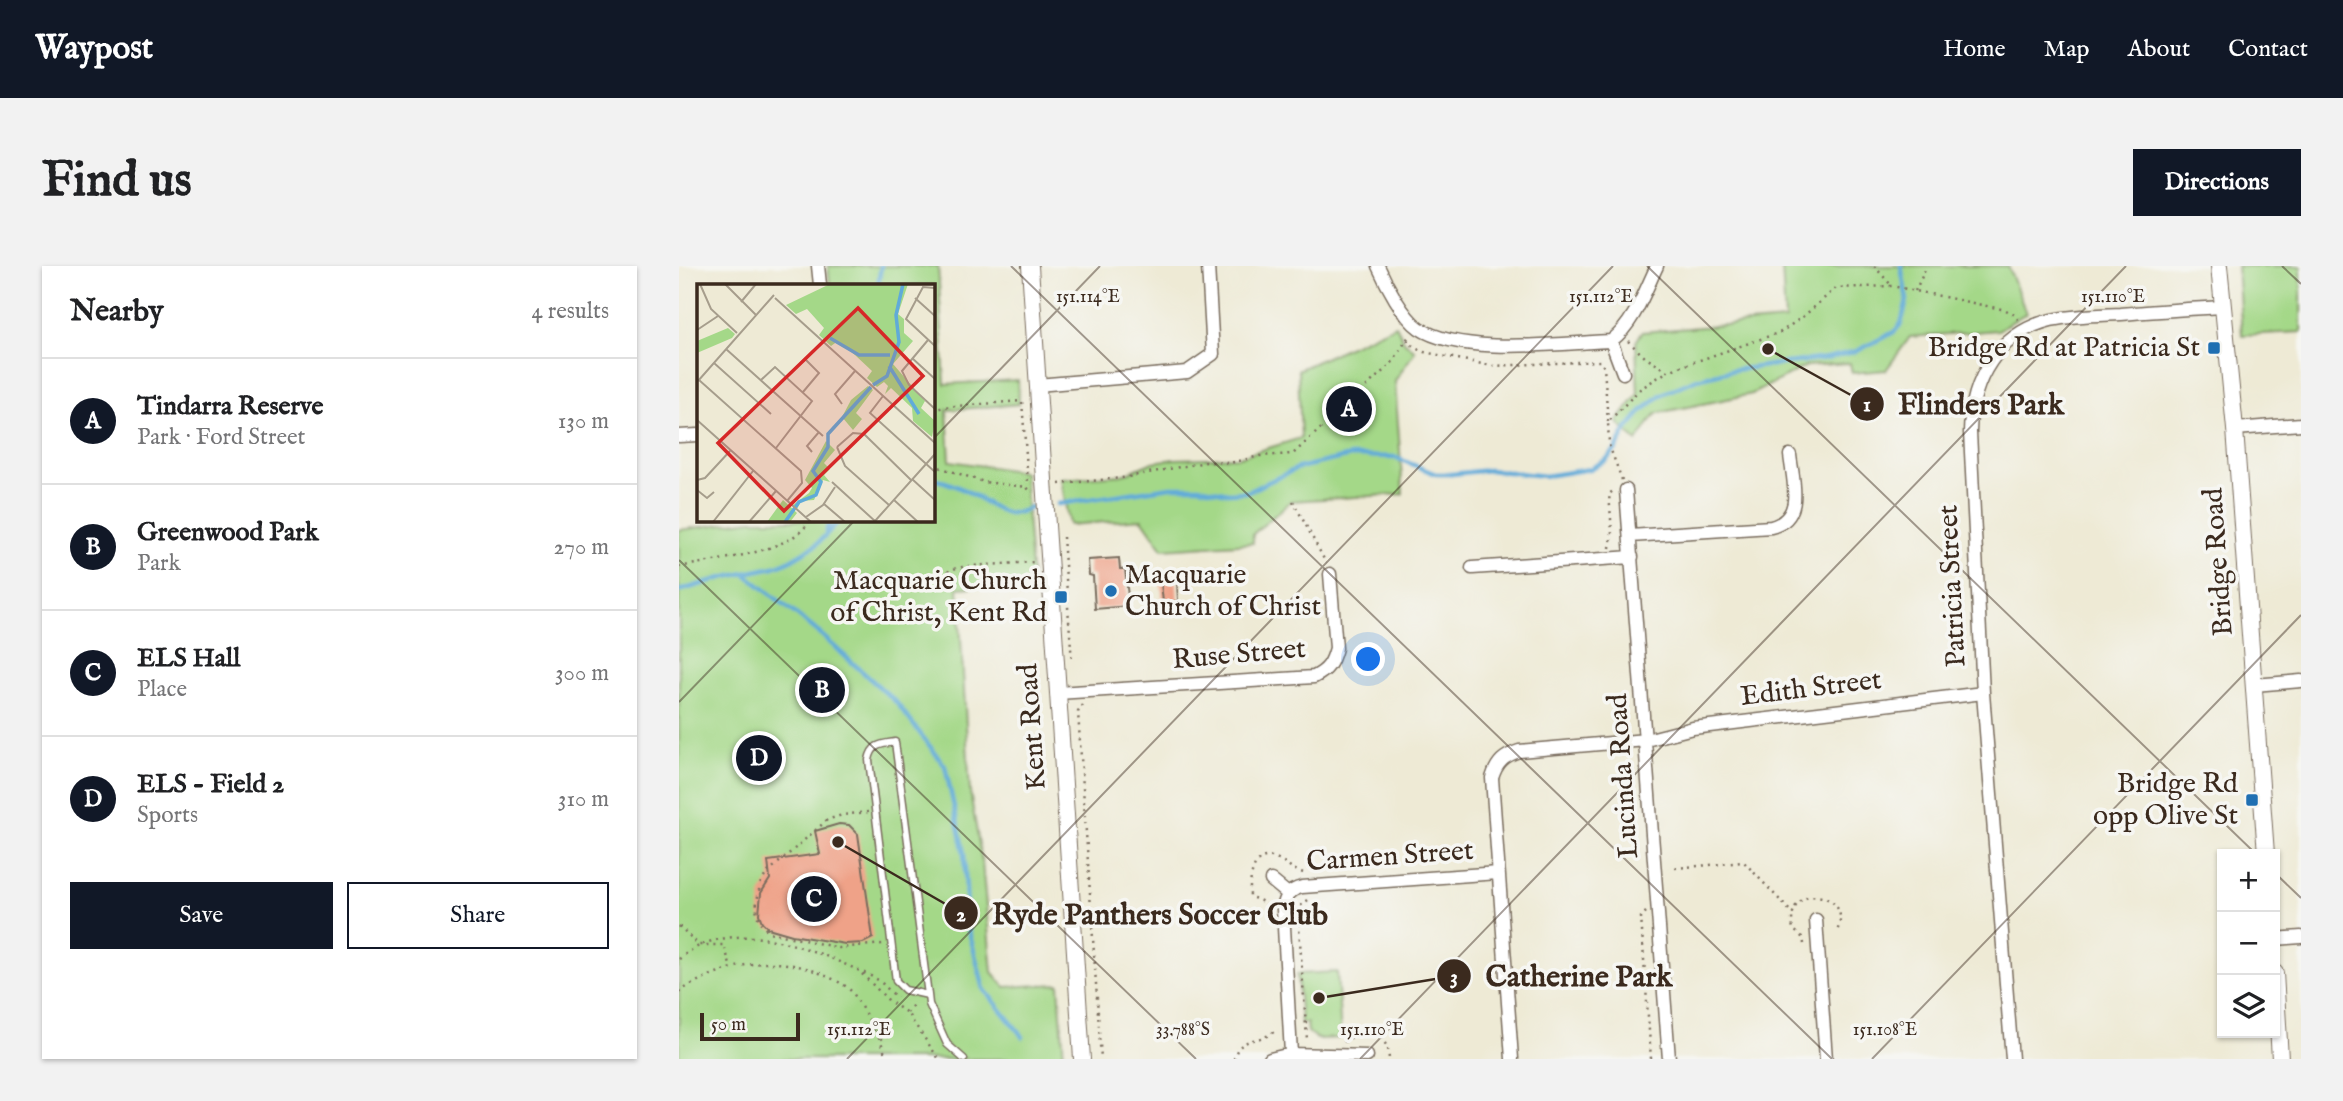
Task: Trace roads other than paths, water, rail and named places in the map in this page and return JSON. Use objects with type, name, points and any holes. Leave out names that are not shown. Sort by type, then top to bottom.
[{"type":"street","points":[[818,266],[820,284]]},
{"type":"street","name":"Kent Road","points":[[1030,266],[1082,1059]]},
{"type":"street","points":[[1037,385],[1187,372],[1213,354],[1208,266]]},
{"type":"street","points":[[1378,266],[1387,286],[1416,326],[1443,337],[1502,346],[1615,337],[1637,308],[1657,266]]},
{"type":"street","name":"Bridge Road","points":[[2219,266],[2235,429],[2266,849]]},
{"type":"street","name":"Patricia Street","points":[[2012,1059],[1983,693],[1970,432],[1972,405],[1981,376],[2003,347],[2041,323],[2067,317],[2222,306]]},
{"type":"street","points":[[1615,337],[1623,373]]},
{"type":"street","points":[[2235,429],[2301,425]]},
{"type":"street","points":[[679,436],[697,435]]},
{"type":"street","points":[[1630,536],[1784,524],[1793,510],[1794,489],[1790,454]]},
{"type":"street","name":"Lucinda Road","points":[[1624,484],[1632,557],[1669,1059]]},
{"type":"street","points":[[1472,568],[1632,557]]},
{"type":"street","name":"Ruse Street","points":[[1057,693],[1314,677],[1327,670],[1336,648],[1330,574]]},
{"type":"street","points":[[2254,685],[2301,681]]},
{"type":"street","name":"Edith Street","points":[[1498,873],[1492,778],[1496,766],[1505,756],[1519,751],[1646,740],[1693,728],[1983,693]]},
{"type":"street","points":[[1498,873],[1511,1059]]},
{"type":"street","name":"Carmen Street","points":[[1291,1054],[1283,909],[1288,894],[1295,888],[1302,887],[1498,873]]},
{"type":"street","name":"Carmen Street","points":[[1271,880],[1288,894]]},
{"type":"street","points":[[1816,920],[1826,1059]]},
{"type":"street","points":[[2280,939],[2301,937]]},
{"type":"street","points":[[2275,975],[2280,1059]]},
{"type":"street","points":[[1270,1059],[1291,1054],[1367,1056]]},
{"type":"lane","points":[[928,995],[905,990],[896,981],[869,760],[870,750],[877,745],[895,742],[928,995],[929,1004],[947,1044],[964,1059]]},
{"type":"waterway","points":[[878,284],[881,266]]},
{"type":"waterway","points":[[1058,504],[1171,487],[1199,487],[1228,493],[1247,492],[1298,468],[1351,456],[1394,457],[1436,474],[1489,470],[1545,476],[1590,469],[1606,460],[1643,410],[1662,394],[1697,379],[1734,370],[1827,358],[1857,351],[1894,332],[1901,324],[1907,300],[1901,266]]},
{"type":"waterway","points":[[935,480],[963,490],[1004,512],[1016,513],[1031,507]]},
{"type":"waterway","points":[[826,532],[829,522]]},
{"type":"waterway","points":[[679,591],[787,562],[816,545],[838,522]]},
{"type":"waterway","points":[[744,573],[817,631],[896,702],[945,766],[964,853],[968,928],[984,989],[1023,1037]]},
{"type":"place","name":"Bridge Rd at Patricia St","points":[[2214,348]]},
{"type":"place","name":"Flinders Park","points":[[1768,349]]},
{"type":"place","name":"Tindarra Reserve","points":[[1349,409]]},
{"type":"place","name":"Macquarie Church of Christ","points":[[1111,591]]},
{"type":"place","name":"Macquarie Church of Christ, Kent Rd","points":[[1061,597]]},
{"type":"place","name":"Greenwood Park","points":[[822,690]]},
{"type":"place","name":"ELS - Field 2","points":[[759,758]]},
{"type":"place","name":"Bridge Rd opp Olive St","points":[[2252,800]]},
{"type":"place","name":"Ryde Panthers Soccer Club","points":[[838,842]]},
{"type":"place","name":"ELS Hall","points":[[814,899]]},
{"type":"place","name":"Catherine Park","points":[[1319,998]]}]
